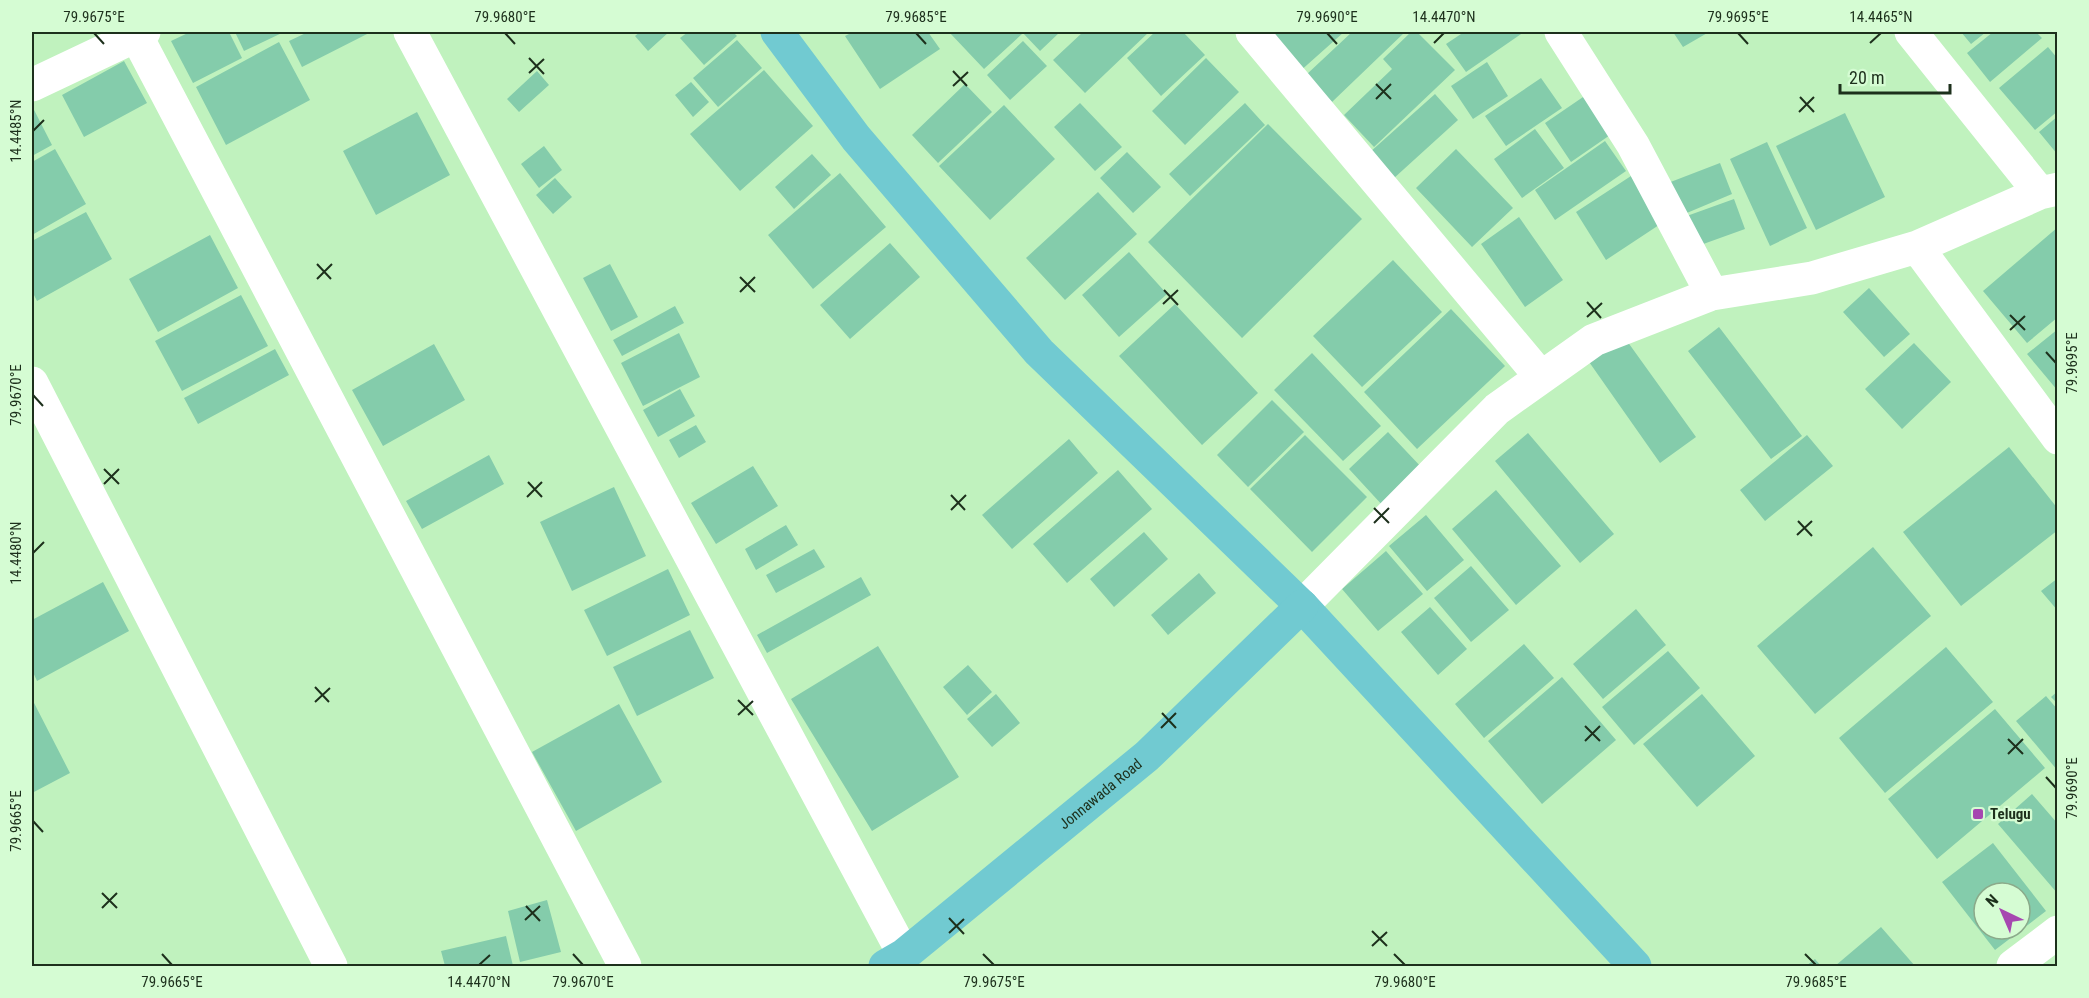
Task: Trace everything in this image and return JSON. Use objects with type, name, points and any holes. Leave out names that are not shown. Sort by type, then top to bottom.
[{"type":"main road","points":[[777,32],[856,138],[1039,352],[1302,606],[1635,966]]},
{"type":"main road","name":"Jonnawada Road","points":[[894,960],[1147,756],[1302,606]]},
{"type":"street","points":[[411,32],[894,960]]},
{"type":"street","points":[[1252,32],[1541,377]]},
{"type":"street","points":[[1561,32],[1633,145],[1712,294]]},
{"type":"street","points":[[1302,606],[1497,409],[1594,340],[1712,294],[1812,278],[1917,247],[2049,191],[1911,32]]},
{"type":"street","points":[[34,77],[140,33],[625,966]]},
{"type":"street","points":[[1917,247],[2058,438]]},
{"type":"street","points":[[32,383],[331,966]]},
{"type":"street","points":[[2013,966],[2058,932]]},
{"type":"building","points":[[190,32],[229,32],[242,58],[193,83],[171,41]]},
{"type":"building","points":[[235,32],[284,32],[244,51]]},
{"type":"building","points":[[308,32],[371,32],[302,67],[289,41]]},
{"type":"building","points":[[640,32],[669,32],[648,51],[635,36]]},
{"type":"building","points":[[688,32],[733,32],[737,36],[704,65],[680,38]]},
{"type":"building","points":[[853,32],[928,32],[940,49],[880,89],[845,36]]},
{"type":"building","points":[[949,32],[1020,32],[1022,34],[984,69]]},
{"type":"building","points":[[1022,32],[1060,32],[1040,51]]},
{"type":"building","points":[[1083,32],[1149,32],[1085,93],[1053,60]]},
{"type":"building","points":[[1155,32],[1183,32],[1205,55],[1161,96],[1127,58]]},
{"type":"building","points":[[1260,32],[1344,32],[1298,73]]},
{"type":"building","points":[[1352,32],[1405,32],[1332,102],[1306,75]]},
{"type":"building","points":[[1411,32],[1417,32],[1455,70],[1374,147],[1344,115],[1392,69],[1383,59]]},
{"type":"building","points":[[1464,32],[1524,32],[1466,72],[1446,44]]},
{"type":"building","points":[[1673,32],[1709,32],[1683,47]]},
{"type":"building","points":[[1961,32],[1986,32],[1971,44]]},
{"type":"building","points":[[1993,32],[2036,32],[2042,38],[1990,82],[1967,53]]},
{"type":"building","points":[[737,40],[762,68],[718,107],[693,78]]},
{"type":"building","points":[[1023,41],[1047,66],[1010,100],[987,75]]},
{"type":"building","points":[[279,42],[310,100],[226,145],[196,87]]},
{"type":"building","points":[[2048,47],[2058,59],[2058,111],[2035,130],[1999,88]]},
{"type":"building","points":[[1206,58],[1239,92],[1185,145],[1152,111]]},
{"type":"building","points":[[124,61],[147,103],[84,137],[62,95]]},
{"type":"building","points":[[1487,62],[1508,96],[1473,119],[1451,86]]},
{"type":"building","points":[[764,70],[813,126],[740,191],[690,134]]},
{"type":"building","points":[[537,71],[549,85],[519,112],[507,99]]},
{"type":"building","points":[[1541,78],[1562,108],[1506,146],[1485,116]]},
{"type":"building","points":[[691,82],[709,102],[693,117],[675,95]]},
{"type":"building","points":[[965,84],[992,112],[938,163],[912,135]]},
{"type":"building","points":[[1435,94],[1458,120],[1393,179],[1369,153]]},
{"type":"building","points":[[1586,95],[1613,133],[1571,162],[1545,123]]},
{"type":"building","points":[[1080,103],[1122,147],[1095,171],[1054,127]]},
{"type":"building","points":[[1245,103],[1265,125],[1190,196],[1169,174]]},
{"type":"building","points":[[1004,105],[1055,159],[990,220],[939,166]]},
{"type":"building","points":[[32,106],[52,145],[32,156]]},
{"type":"building","points":[[417,112],[450,175],[376,215],[343,151]]},
{"type":"building","points":[[1845,113],[1885,197],[1816,230],[1776,146]]},
{"type":"building","points":[[2058,116],[2058,155],[2039,132]]},
{"type":"building","points":[[1268,124],[1362,219],[1242,338],[1148,242]]},
{"type":"building","points":[[1535,129],[1564,168],[1522,198],[1494,159]]},
{"type":"building","points":[[1605,141],[1626,171],[1555,220],[1535,190]]},
{"type":"building","points":[[1767,142],[1807,228],[1770,246],[1730,159]]},
{"type":"building","points":[[544,146],[562,170],[539,188],[521,164]]},
{"type":"building","points":[[55,149],[86,204],[32,235],[32,162]]},
{"type":"building","points":[[1456,149],[1513,208],[1472,247],[1416,188]]},
{"type":"building","points":[[1127,152],[1161,187],[1133,213],[1100,178]]},
{"type":"building","points":[[812,154],[831,175],[794,209],[775,187]]},
{"type":"building","points":[[1720,163],[1732,194],[1682,215],[1668,183]]},
{"type":"building","points":[[840,173],[886,227],[813,289],[768,235]]},
{"type":"building","points":[[1631,176],[1662,223],[1606,260],[1576,212]]},
{"type":"building","points":[[555,178],[572,197],[553,214],[536,195]]},
{"type":"building","points":[[1098,192],[1137,234],[1065,300],[1026,258]]},
{"type":"building","points":[[1734,199],[1745,229],[1695,247],[1684,217]]},
{"type":"building","points":[[86,212],[112,259],[37,301],[32,291],[32,241]]},
{"type":"building","points":[[1519,217],[1563,280],[1525,307],[1481,244]]},
{"type":"building","points":[[2058,227],[2058,317],[2027,343],[1983,291]]},
{"type":"building","points":[[210,235],[238,288],[158,332],[129,279]]},
{"type":"building","points":[[890,243],[920,277],[850,339],[820,305]]},
{"type":"building","points":[[1129,252],[1167,294],[1119,337],[1082,295]]},
{"type":"building","points":[[1393,260],[1442,312],[1362,387],[1313,336]]},
{"type":"building","points":[[610,264],[638,317],[611,331],[583,278]]},
{"type":"building","points":[[1869,288],[1910,334],[1884,357],[1843,312]]},
{"type":"building","points":[[241,295],[268,346],[182,391],[155,341]]},
{"type":"building","points":[[1175,304],[1258,393],[1202,445],[1119,356]]},
{"type":"building","points":[[675,306],[684,323],[622,356],[613,340]]},
{"type":"building","points":[[1451,309],[1505,366],[1417,449],[1364,392]]},
{"type":"building","points":[[1719,327],[1802,436],[1771,459],[1688,351]]},
{"type":"building","points":[[2058,329],[2058,391],[2027,354]]},
{"type":"building","points":[[679,333],[700,377],[643,406],[621,363]]},
{"type":"building","points":[[1622,334],[1696,437],[1660,463],[1587,359]]},
{"type":"building","points":[[1914,343],[1951,382],[1902,429],[1865,389]]},
{"type":"building","points":[[434,344],[465,400],[383,446],[352,390]]},
{"type":"building","points":[[275,349],[289,375],[198,424],[184,398]]},
{"type":"building","points":[[1312,353],[1381,426],[1343,461],[1274,390]]},
{"type":"building","points":[[680,389],[695,416],[658,437],[643,410]]},
{"type":"building","points":[[1272,400],[1304,432],[1248,487],[1217,455]]},
{"type":"building","points":[[696,425],[706,442],[679,458],[669,440]]},
{"type":"building","points":[[1388,432],[1424,470],[1384,507],[1349,469]]},
{"type":"building","points":[[1528,433],[1614,534],[1580,563],[1495,461]]},
{"type":"building","points":[[1305,435],[1367,497],[1312,552],[1250,489]]},
{"type":"building","points":[[1807,435],[1833,466],[1765,521],[1740,490]]},
{"type":"building","points":[[1069,439],[1098,473],[1012,549],[982,515]]},
{"type":"building","points":[[2009,447],[2058,509],[2058,530],[1961,606],[1903,532]]},
{"type":"building","points":[[489,455],[504,484],[422,529],[406,501]]},
{"type":"building","points":[[753,466],[778,506],[716,544],[691,503]]},
{"type":"building","points":[[1118,470],[1152,509],[1067,583],[1033,544]]},
{"type":"building","points":[[614,487],[646,556],[572,591],[540,522]]},
{"type":"building","points":[[1496,490],[1561,566],[1516,605],[1452,529]]},
{"type":"building","points":[[1426,515],[1464,560],[1427,591],[1389,546]]},
{"type":"building","points":[[786,525],[798,545],[756,570],[745,549]]},
{"type":"building","points":[[1144,532],[1168,559],[1114,607],[1090,579]]},
{"type":"building","points":[[1873,547],[1931,616],[1815,714],[1757,646]]},
{"type":"building","points":[[814,549],[825,567],[776,593],[766,575]]},
{"type":"building","points":[[1386,551],[1423,594],[1378,631],[1342,589]]},
{"type":"building","points":[[1471,566],[1509,610],[1471,642],[1434,598]]},
{"type":"building","points":[[668,569],[690,615],[607,656],[584,610]]},
{"type":"building","points":[[1199,573],[1216,593],[1168,635],[1151,615]]},
{"type":"building","points":[[861,577],[871,595],[767,653],[757,635]]},
{"type":"building","points":[[2058,578],[2058,611],[2041,591]]},
{"type":"building","points":[[103,582],[129,631],[37,681],[32,670],[32,620]]},
{"type":"building","points":[[1430,607],[1467,649],[1438,675],[1401,632]]},
{"type":"building","points":[[1636,609],[1666,645],[1603,699],[1573,664]]},
{"type":"building","points":[[690,630],[714,678],[637,716],[613,667]]},
{"type":"building","points":[[1524,644],[1554,678],[1484,738],[1455,704]]},
{"type":"building","points":[[878,646],[959,777],[872,831],[791,699]]},
{"type":"building","points":[[1946,647],[1993,702],[1885,793],[1839,738]]},
{"type":"building","points":[[1668,651],[1700,688],[1634,745],[1602,707]]},
{"type":"building","points":[[968,665],[992,692],[967,715],[943,687]]},
{"type":"building","points":[[1562,677],[1616,740],[1542,804],[1488,741]]},
{"type":"building","points":[[2058,691],[2058,704],[2051,697]]},
{"type":"building","points":[[996,694],[1020,723],[992,747],[967,719]]},
{"type":"building","points":[[1702,694],[1755,756],[1697,807],[1643,744]]},
{"type":"building","points":[[2046,696],[2058,710],[2058,771],[2016,721]]},
{"type":"building","points":[[32,699],[70,773],[32,793]]},
{"type":"building","points":[[619,704],[662,782],[576,831],[532,752]]},
{"type":"building","points":[[1995,709],[2045,768],[1937,859],[1888,799]]},
{"type":"building","points":[[2032,794],[2058,824],[2058,894],[1998,824]]},
{"type":"building","points":[[1993,843],[2023,881],[1972,881],[1972,920],[1942,882]]},
{"type":"building","points":[[2032,893],[2046,911],[2032,922]]},
{"type":"building","points":[[547,900],[561,952],[520,962],[508,911]]},
{"type":"building","points":[[1881,927],[1915,966],[1835,966]]},
{"type":"building","points":[[506,936],[513,966],[445,966],[441,951]]},
{"type":"building","points":[[1988,941],[2007,941],[1995,950]]},
{"type":"building","points":[[1815,959],[1821,966],[1806,966]]},
{"type":"place","name":"Telugu","points":[[1978,814]]}]
